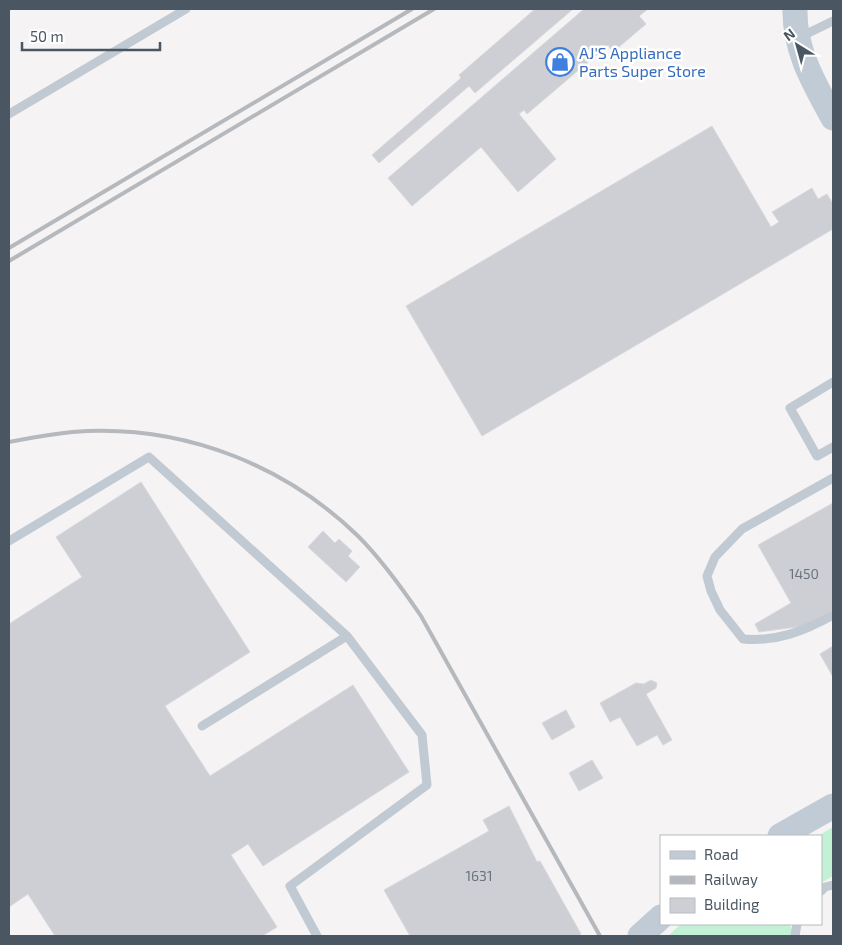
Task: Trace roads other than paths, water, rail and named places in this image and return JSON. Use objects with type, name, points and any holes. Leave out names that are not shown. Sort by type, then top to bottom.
[{"type":"street","points":[[794,9],[794,22],[807,68],[833,118]]},
{"type":"street","points":[[782,835],[833,806]]},
{"type":"street","points":[[640,936],[660,918]]},
{"type":"lane","points":[[9,114],[186,9]]},
{"type":"lane","points":[[798,38],[833,20]]},
{"type":"lane","points":[[833,382],[790,408],[818,456],[833,447]]},
{"type":"lane","points":[[9,541],[149,457],[347,636],[422,735],[426,785],[290,886],[317,936]]},
{"type":"lane","points":[[833,478],[742,529],[715,557],[707,576],[710,591],[720,610],[743,639],[759,640],[808,629],[833,615]]},
{"type":"lane","points":[[202,726],[347,636]]},
{"type":"railway","points":[[9,248],[412,9]]},
{"type":"railway","points":[[9,261],[434,9]]},
{"type":"railway","points":[[9,442],[87,431],[125,431],[162,436],[198,444],[233,456],[267,471],[330,511],[358,536],[375,555],[421,616],[600,936]]},
{"type":"place","name":"AJ'S Appliance Parts Super Store","points":[[560,62]]}]
